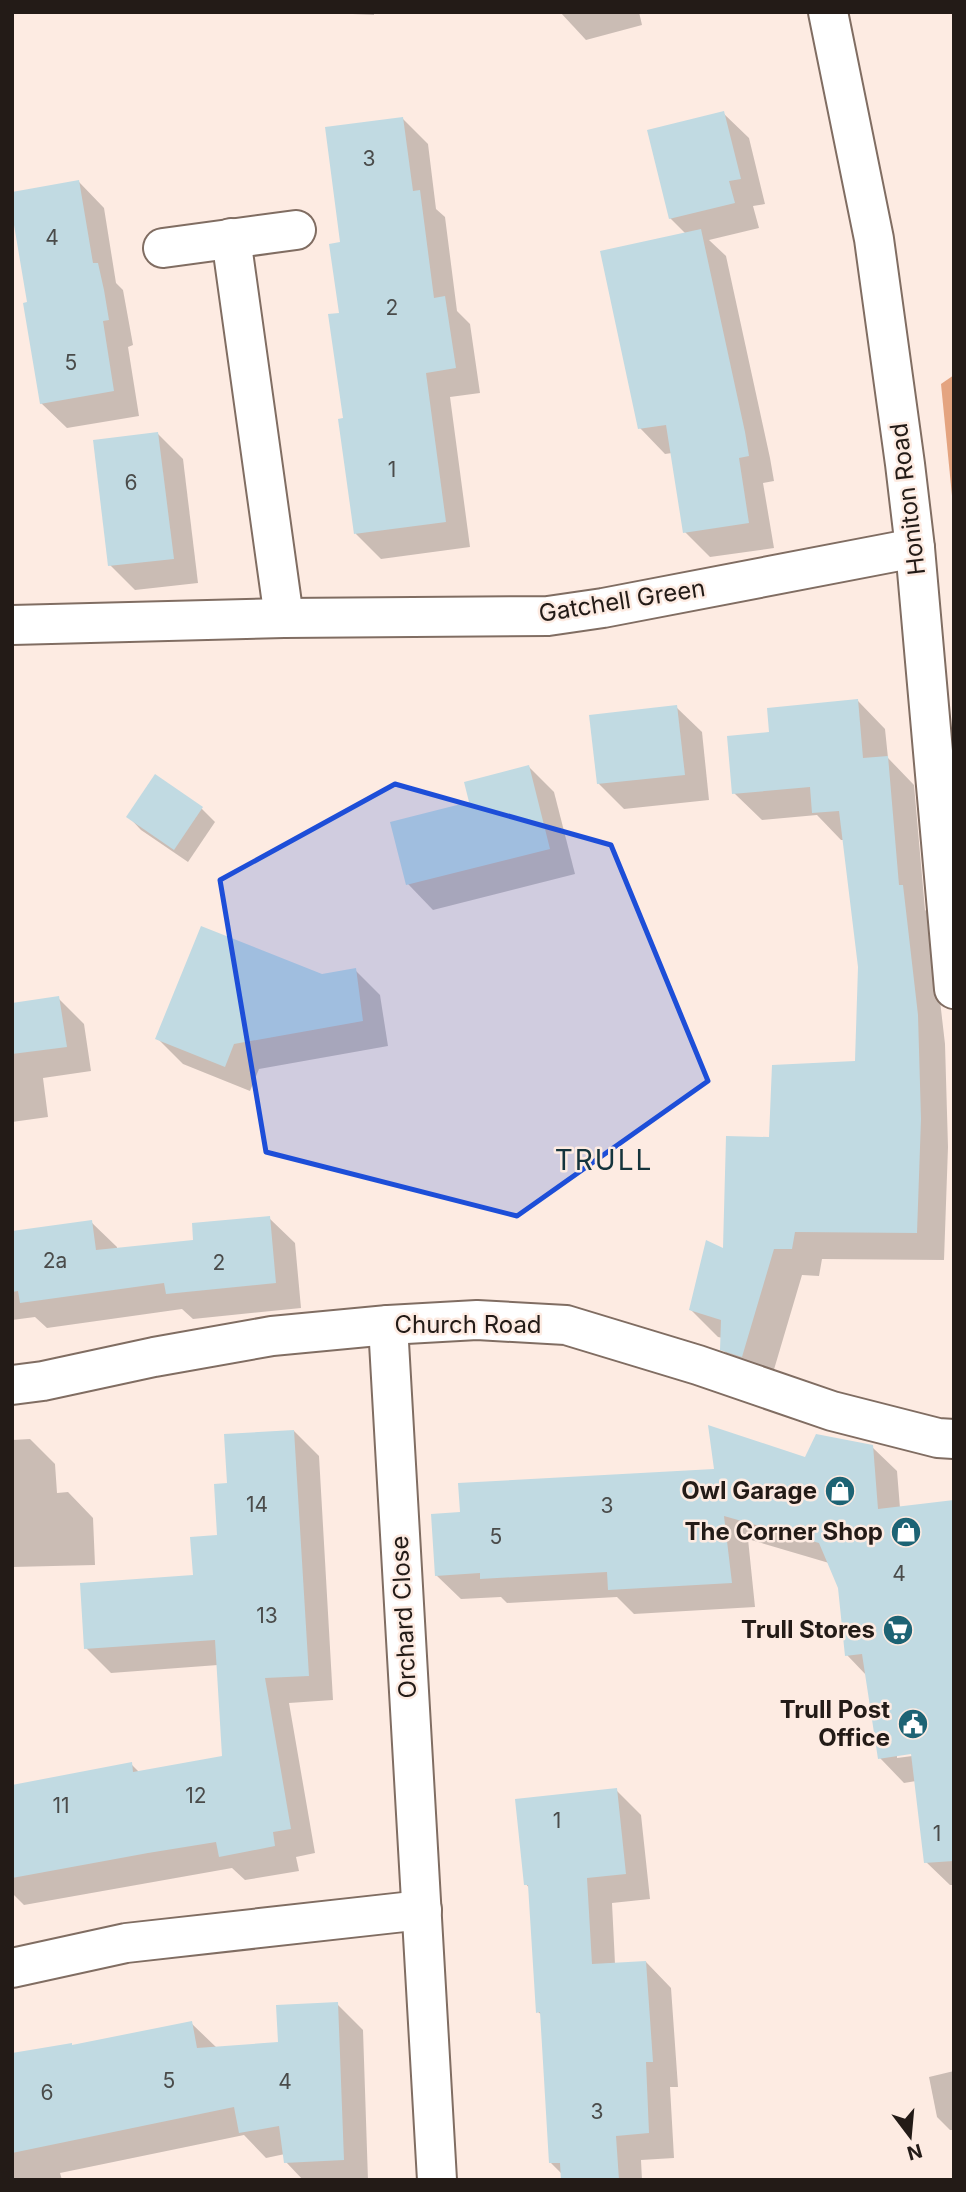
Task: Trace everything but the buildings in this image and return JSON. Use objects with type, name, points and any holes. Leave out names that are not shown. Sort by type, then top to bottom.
[{"type":"street","name":"Honiton Road","points":[[828,12],[874,239],[915,548],[954,989]]},
{"type":"street","points":[[163,248],[296,230]]},
{"type":"street","points":[[231,239],[284,618]]},
{"type":"street","name":"Gatchell Green","points":[[12,625],[284,618],[548,616],[603,608],[915,548]]},
{"type":"street","name":"Church Road","points":[[12,1385],[272,1336],[477,1320],[566,1325],[698,1365],[832,1411],[938,1438],[954,1439]]},
{"type":"street","name":"Orchard Close","points":[[388,1325],[436,2180]]},
{"type":"street","points":[[12,1968],[127,1943],[422,1910]]},
{"type":"highlighted area","points":[[395,784],[611,845],[708,1081],[517,1216],[266,1152],[220,880]]},
{"type":"shaded area","points":[[954,375],[954,516],[941,384]]},
{"type":"place","name":"Owl Garage","points":[[840,1491]]},
{"type":"place","name":"The Corner Shop","points":[[906,1532]]},
{"type":"place","name":"Trull Stores","points":[[898,1630]]},
{"type":"place","name":"Trull Post Office","points":[[913,1724]]},
{"type":"district","name":"TRULL","points":[[604,1160]]}]
